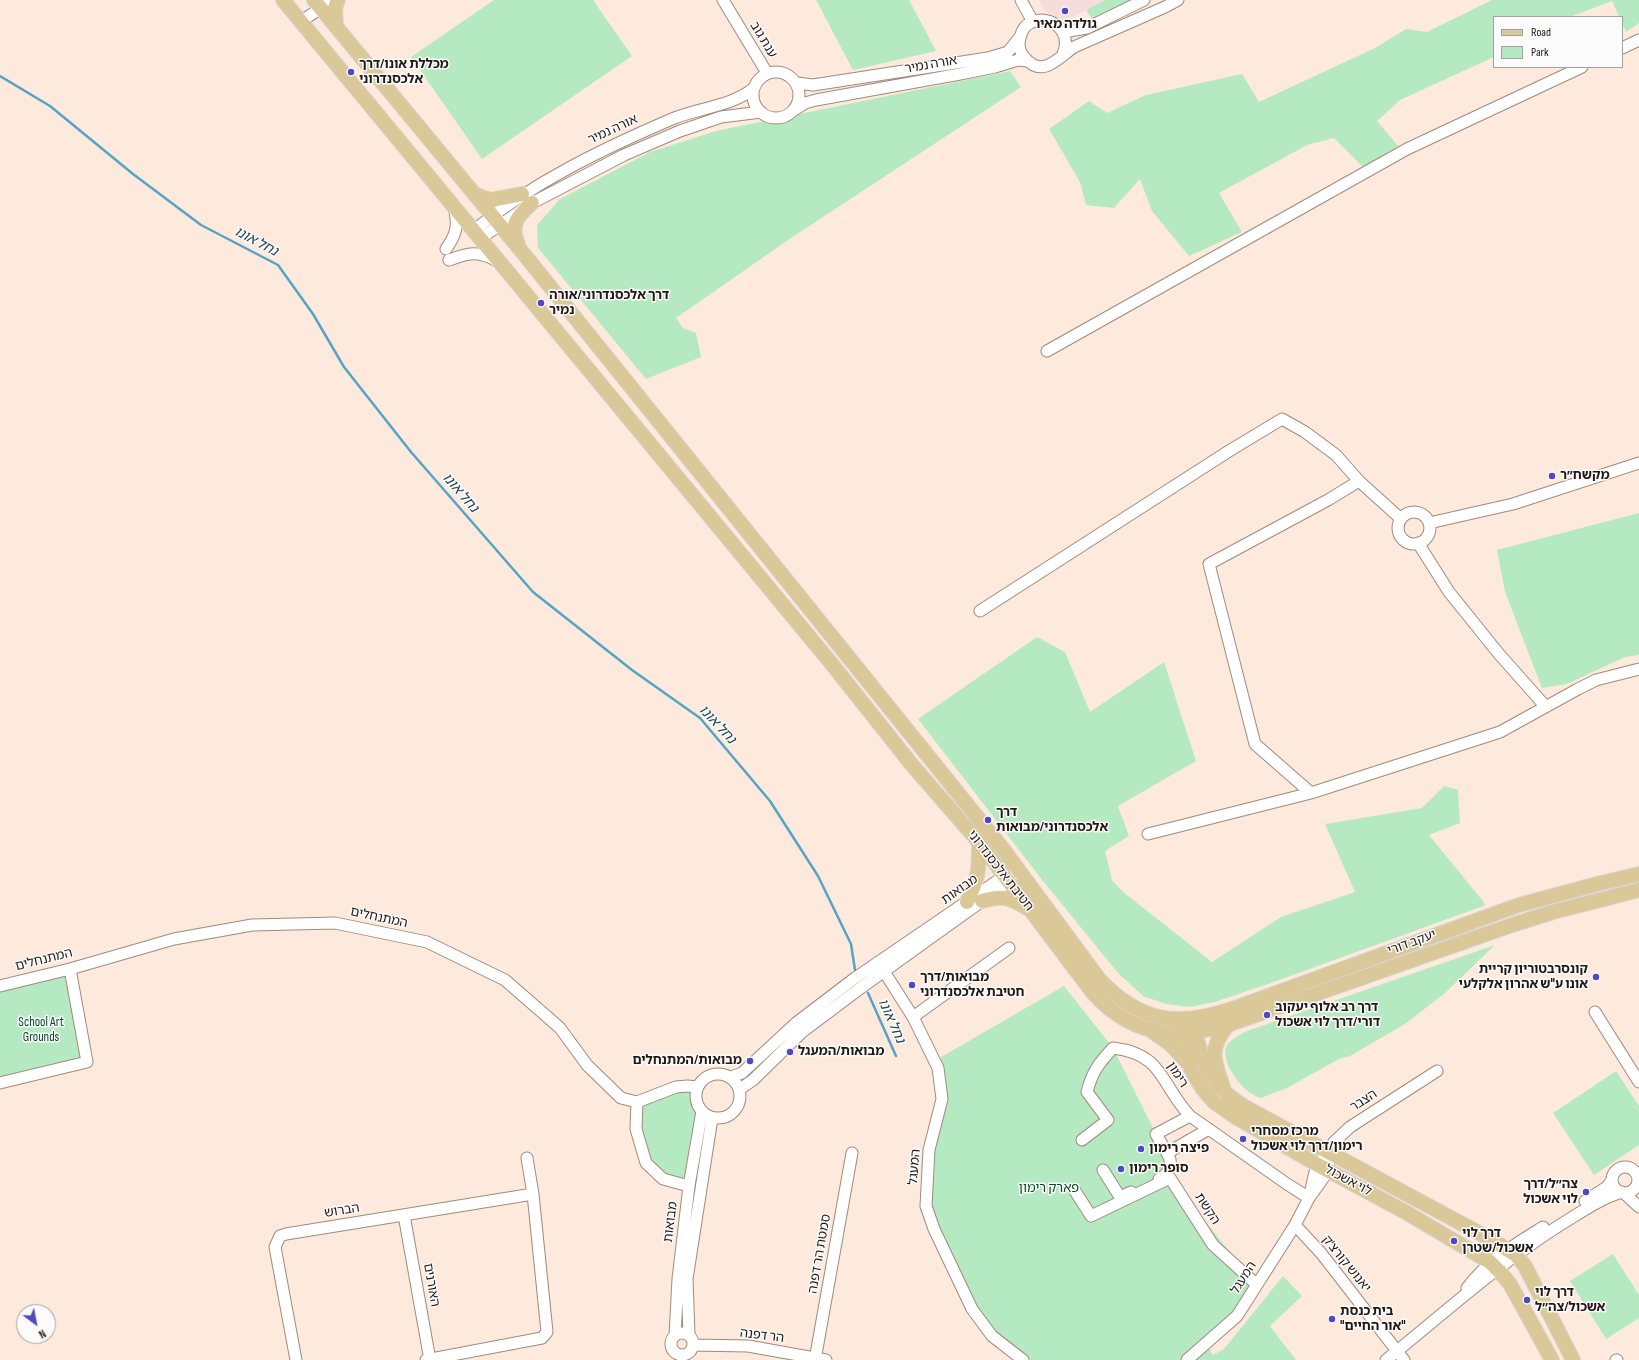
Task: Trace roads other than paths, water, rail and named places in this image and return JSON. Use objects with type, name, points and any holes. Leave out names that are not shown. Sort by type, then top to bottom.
[{"type":"main road","name":"חטיבת אלכסנדרוני","points":[[283,0],[502,263],[831,663],[912,765],[979,842],[1104,1004],[1131,1022],[1144,1028],[1168,1033],[1189,1033]]},
{"type":"main road","points":[[336,26],[335,8],[338,0]]},
{"type":"main road","name":"חטיבת אלכסנדרוני","points":[[318,4],[472,193],[519,248],[846,653],[1018,868],[1099,979],[1110,991],[1128,1004],[1153,1016],[1168,1019],[1188,1019]]},
{"type":"main road","points":[[472,193],[490,200],[527,198],[514,226],[515,239],[519,248]]},
{"type":"main road","points":[[967,902],[979,874],[979,842]]},
{"type":"main road","name":"יעקב דורי","points":[[1188,1019],[1203,1018],[1232,1009],[1519,905],[1590,885],[1639,874]]},
{"type":"main road","name":"יעקב דורי","points":[[1189,1033],[1228,1025],[1512,924],[1639,890]]},
{"type":"main road","points":[[982,901],[997,897],[1004,897],[1013,900],[1030,910]]},
{"type":"main road","points":[[1188,1019],[1189,1033]]},
{"type":"main road","points":[[1226,1094],[1217,1070],[1214,1052],[1218,1038],[1228,1025]]},
{"type":"main road","points":[[1144,1028],[1170,1044],[1180,1053],[1192,1069]]},
{"type":"main road","name":"לוי אשכול","points":[[1189,1033],[1192,1069],[1202,1088],[1214,1102],[1234,1116],[1323,1168],[1407,1213],[1504,1259]]},
{"type":"main road","name":"לוי אשכול","points":[[1189,1033],[1200,1051],[1207,1071],[1217,1085],[1226,1094],[1245,1107],[1329,1152],[1504,1259],[1528,1272],[1573,1360]]},
{"type":"main road","name":"לוי אשכול","points":[[1504,1259],[1510,1284],[1552,1360]]},
{"type":"street","points":[[300,22],[318,4],[333,0]]},
{"type":"street","name":"ענת גוב","points":[[723,0],[767,73]]},
{"type":"street","points":[[1021,0],[1033,22]]},
{"type":"street","points":[[1063,32],[1087,28],[1144,0]]},
{"type":"street","points":[[1063,54],[1066,43],[1063,32],[1059,27],[1050,21],[1038,20],[1022,30],[1020,37],[1020,50],[1027,61],[1032,64],[1044,66],[1055,63],[1063,54],[1074,47],[1178,0]]},
{"type":"street","name":"אורה נמיר","points":[[797,83],[813,85],[988,58],[1008,52],[1020,37]]},
{"type":"street","points":[[1623,48],[1639,40]]},
{"type":"street","name":"אורה נמיר","points":[[794,110],[805,103],[816,100],[960,74],[995,67],[1018,60],[1027,61]]},
{"type":"street","points":[[1047,351],[1407,149],[1580,68]]},
{"type":"street","points":[[778,71],[784,72],[793,78],[797,83],[800,94],[799,100],[794,110],[784,117],[778,118],[766,116],[754,102],[754,88],[757,82],[767,73],[778,71]]},
{"type":"street","name":"אורה נמיר","points":[[477,234],[575,164],[619,142],[680,116],[745,96],[754,88]]},
{"type":"street","name":"אורה נמיר","points":[[527,198],[680,131],[721,118],[761,112]]},
{"type":"street","points":[[446,249],[456,232],[458,223],[454,205]]},
{"type":"street","points":[[449,260],[474,253],[489,256],[502,263]]},
{"type":"street","points":[[980,611],[1229,451],[1282,419],[1305,432],[1336,455],[1359,481],[1401,519]]},
{"type":"street","points":[[1429,523],[1513,504],[1639,463]]},
{"type":"street","points":[[1311,793],[1255,744],[1209,564],[1328,500],[1359,481]]},
{"type":"street","points":[[1408,513],[1418,513],[1426,518],[1429,523],[1430,528],[1426,537],[1418,543],[1407,542],[1400,535],[1398,524],[1408,513]]},
{"type":"street","points":[[1418,543],[1449,592],[1499,654],[1546,707]]},
{"type":"street","points":[[1148,834],[1311,793],[1500,732],[1596,680],[1639,669]]},
{"type":"street","name":"מבואות","points":[[731,1077],[742,1073],[796,1022],[982,901],[1018,868]]},
{"type":"street","name":"מבואות","points":[[740,1089],[753,1080],[802,1032],[881,967],[967,902],[1007,878]]},
{"type":"street","name":"המתנחלים","points":[[0,986],[70,969],[174,939],[252,925],[335,923],[427,942],[505,980],[560,1028],[587,1065],[612,1091],[621,1098],[637,1102]]},
{"type":"street","points":[[912,1017],[1009,948]]},
{"type":"street","name":"המעגל","points":[[881,967],[912,1017],[938,1068],[942,1099],[929,1150],[926,1206],[934,1230],[972,1309],[992,1336],[1023,1360]]},
{"type":"street","points":[[0,1083],[87,1062],[70,969]]},
{"type":"street","points":[[1595,1012],[1639,1082]]},
{"type":"street","name":"רימון","points":[[1082,1140],[1108,1120],[1087,1092],[1094,1072],[1100,1061],[1113,1048],[1123,1049],[1140,1055],[1158,1069],[1180,1106],[1190,1116],[1309,1198]]},
{"type":"street","name":"הצבר","points":[[1329,1152],[1334,1142],[1344,1132],[1437,1071]]},
{"type":"street","points":[[712,1074],[725,1074],[731,1077],[737,1082],[740,1089],[741,1096],[737,1109],[726,1117],[712,1118],[702,1111],[697,1104],[696,1098],[698,1087],[706,1077],[712,1074]]},
{"type":"street","points":[[689,1186],[662,1179],[646,1163],[636,1128],[637,1102],[676,1087],[698,1087]]},
{"type":"street","name":"מבואות","points":[[675,1336],[678,1279],[689,1186],[702,1111]]},
{"type":"street","points":[[1103,1170],[1120,1197],[1164,1176],[1170,1165],[1170,1157],[1156,1134],[1190,1116]]},
{"type":"street","name":"מבואות","points":[[690,1348],[688,1279],[712,1118]]},
{"type":"street","points":[[1167,1153],[1209,1129]]},
{"type":"street","name":"המעגל","points":[[1187,1360],[1236,1316],[1295,1224],[1309,1198],[1313,1179],[1323,1168],[1329,1152]]},
{"type":"street","name":"סמטת הר דפנה","points":[[819,1359],[852,1153]]},
{"type":"street","points":[[429,1360],[542,1338],[547,1332],[533,1194],[527,1158]]},
{"type":"street","points":[[1504,1259],[1599,1192],[1612,1180],[1617,1170],[1626,1167],[1635,1168],[1637,1174],[1639,1202]]},
{"type":"street","name":"הקשת","points":[[1074,1192],[1091,1216],[1170,1178],[1213,1245],[1256,1284]]},
{"type":"street","points":[[1612,1180],[1615,1188],[1639,1207]]},
{"type":"street","points":[[1386,1360],[1400,1356],[1452,1305],[1478,1273],[1504,1259],[1592,1205],[1623,1193],[1631,1192],[1637,1185]]},
{"type":"street","name":"הברוש","points":[[296,1360],[275,1246],[280,1236],[533,1194]]},
{"type":"street","name":"האורנים","points":[[404,1215],[429,1360]]},
{"type":"street","name":"יאנוש קורצ'ק","points":[[1295,1224],[1321,1252],[1400,1356]]},
{"type":"street","points":[[682,1334],[690,1348],[685,1355],[678,1357],[671,1346],[671,1342],[675,1336],[682,1334]]},
{"type":"street","name":"הר דפנה","points":[[690,1348],[748,1346],[819,1359]]},
{"type":"waterway","name":"נחל אונו","points":[[0,76],[50,106],[133,174],[201,225],[278,265],[313,314],[344,367],[411,452],[533,592],[632,670],[700,718],[770,801],[818,876],[851,944],[855,970]]},
{"type":"waterway","name":"נחל אונו","points":[[868,993],[896,1056]]},
{"type":"place","name":"גולדה מאיר","points":[[1065,11]]},
{"type":"place","name":"מכללת אונו/דרך אלכסנדרוני","points":[[351,72]]},
{"type":"place","name":"דרך אלכסנדרוני/אורה נמיר","points":[[541,303]]},
{"type":"place","name":"מקשח״ר","points":[[1552,476]]},
{"type":"place","name":"דרך אלכסנדרוני/מבואות","points":[[988,820]]},
{"type":"place","name":"קונסרבטוריון קריית אונו ע\"ש אהרון אלקלעי","points":[[1596,977]]},
{"type":"place","name":"מבואות/דרך חטיבת אלכסנדרוני","points":[[912,985]]},
{"type":"place","name":"דרך רב אלוף יעקוב דורי/דרך לוי אשכול","points":[[1267,1015]]},
{"type":"place","name":"מבואות/המעגל","points":[[790,1052]]},
{"type":"place","name":"מבואות/המתנחלים","points":[[750,1061]]},
{"type":"place","name":"מרכז מסחרי רימון/דרך לוי אשכול","points":[[1243,1139]]},
{"type":"place","name":"פיצה רימון","points":[[1141,1149]]},
{"type":"place","name":"סופר רימון","points":[[1121,1169]]},
{"type":"place","name":"צה״ל/דרך לוי אשכול","points":[[1586,1192]]},
{"type":"place","name":"דרך לוי אשכול/שטרן","points":[[1454,1241]]},
{"type":"place","name":"דרך לוי אשכול/צה״ל","points":[[1527,1300]]},
{"type":"place","name":"בית כנסת \"אור החיים\"","points":[[1332,1319]]},
{"type":"park label","name":"School Art Grounds","points":[[41,1030]]},
{"type":"park label","name":"פארק רימון","points":[[1049,1189]]}]
